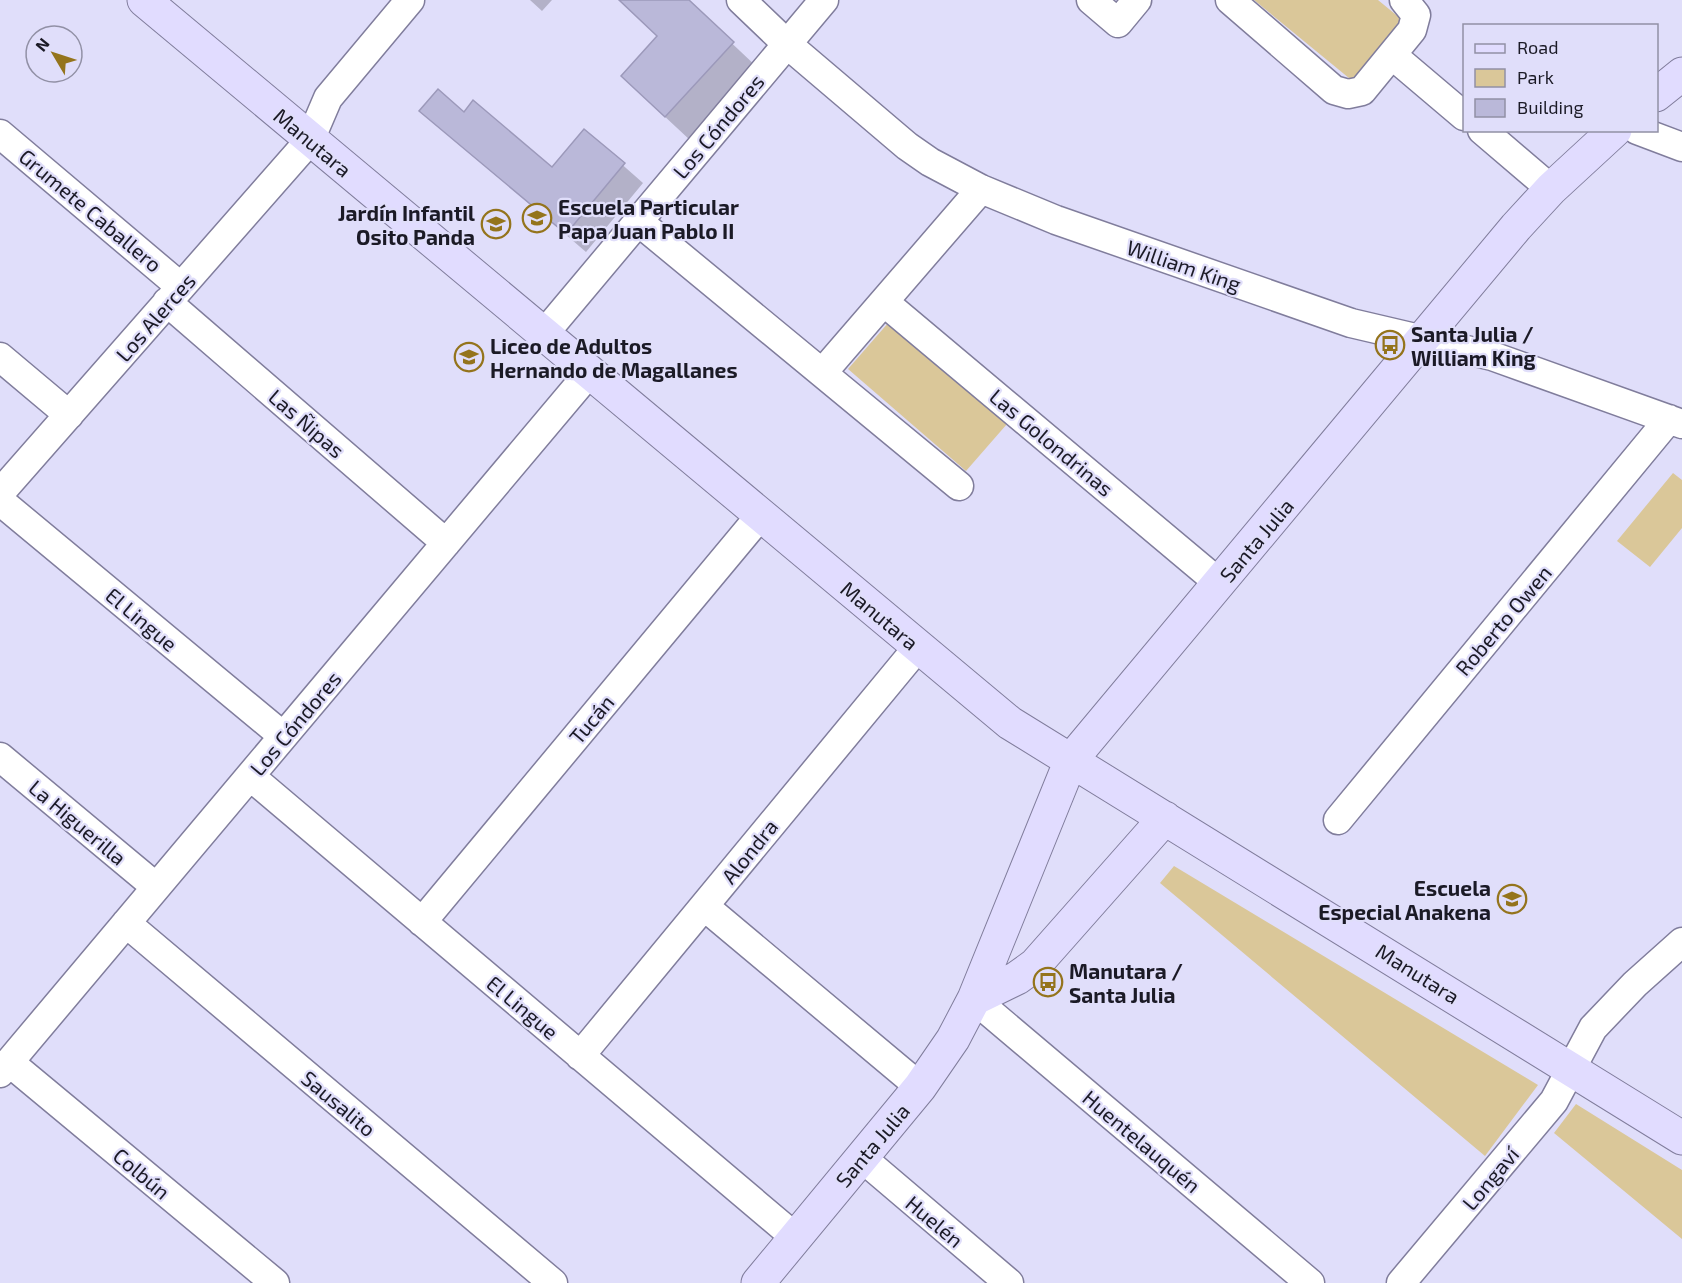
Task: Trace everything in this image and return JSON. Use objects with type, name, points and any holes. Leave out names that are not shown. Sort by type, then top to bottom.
[{"type":"main road","name":"Manutara","points":[[152,2],[310,140],[1010,723],[1682,1138]]},
{"type":"main road","points":[[1658,93],[1682,74]]},
{"type":"main road","name":"Santa Julia","points":[[758,1283],[920,1087],[953,1039],[974,999],[1071,760],[1551,189],[1613,132]]},
{"type":"main road","points":[[974,999],[1017,978],[1035,965],[1165,818]]},
{"type":"street","name":"Los Alerces","points":[[0,493],[310,140],[328,98],[410,0]]},
{"type":"street","name":"William King","points":[[741,0],[787,44],[907,146],[938,167],[981,189],[1056,220],[1338,319],[1492,356],[1676,421]]},
{"type":"street","name":"Los Cóndores","points":[[543,335],[824,0]]},
{"type":"street","points":[[1091,0],[1118,23],[1137,0]]},
{"type":"street","points":[[1230,0],[1334,90],[1348,94],[1362,91],[1412,30],[1416,15],[1404,0]]},
{"type":"street","points":[[1392,55],[1463,115]]},
{"type":"street","points":[[1484,132],[1551,189]]},
{"type":"street","points":[[1642,132],[1682,147]]},
{"type":"street","name":"Grumete Caballero","points":[[0,134],[174,295]]},
{"type":"street","points":[[823,372],[981,189]]},
{"type":"street","points":[[639,222],[959,486]]},
{"type":"street","name":"Las Ñipas","points":[[174,295],[446,543]]},
{"type":"street","name":"Las Golondrinas","points":[[884,302],[1220,583]]},
{"type":"street","points":[[0,357],[69,415]]},
{"type":"street","name":"Los Cóndores","points":[[4,1068],[589,373]]},
{"type":"street","name":"Roberto Owen","points":[[1338,820],[1676,421]]},
{"type":"street","name":"El Lingue","points":[[0,501],[284,736]]},
{"type":"street","name":"Tucán","points":[[422,922],[760,516]]},
{"type":"street","name":"Alondra","points":[[580,1056],[918,647]]},
{"type":"street","name":"La Higuerilla","points":[[0,757],[156,887]]},
{"type":"street","name":"El Lingue","points":[[250,776],[796,1238]]},
{"type":"street","points":[[704,906],[920,1087]]},
{"type":"street","name":"Sausalito","points":[[126,923],[553,1283]]},
{"type":"street","name":"Longaví","points":[[1401,1283],[1554,1101],[1593,1028],[1635,984],[1682,942]]},
{"type":"street","name":"Huentelauquén","points":[[974,999],[1310,1283]]},
{"type":"street","name":"Colbún","points":[[4,1068],[275,1283]]},
{"type":"street","name":"Huelén","points":[[862,1158],[1009,1283]]},
{"type":"green space","points":[[1254,0],[1378,0],[1406,23],[1355,83]]},
{"type":"green space","points":[[889,322],[1007,424],[966,471],[848,369]]},
{"type":"green space","points":[[1673,473],[1682,480],[1682,528],[1650,567],[1617,541]]},
{"type":"green space","points":[[1174,866],[1538,1085],[1485,1156],[1160,883]]},
{"type":"green space","points":[[1576,1104],[1682,1170],[1682,1239],[1554,1133]]},
{"type":"building","points":[[619,0],[689,0],[734,42],[665,117],[621,76],[657,36]]},
{"type":"building","points":[[438,89],[464,112],[473,100],[552,167],[584,129],[625,163],[566,234],[419,111]]},
{"type":"place","name":"Escuela Particular Papa Juan Pablo II","points":[[537,218]]},
{"type":"place","name":"Jardín Infantil Osito Panda","points":[[496,224]]},
{"type":"place","name":"Santa Julia / William King","points":[[1390,345]]},
{"type":"place","name":"Liceo de Adultos Hernando de Magallanes","points":[[469,357]]},
{"type":"place","name":"Escuela Especial Anakena","points":[[1512,899]]},
{"type":"place","name":"Manutara / Santa Julia","points":[[1048,982]]}]
